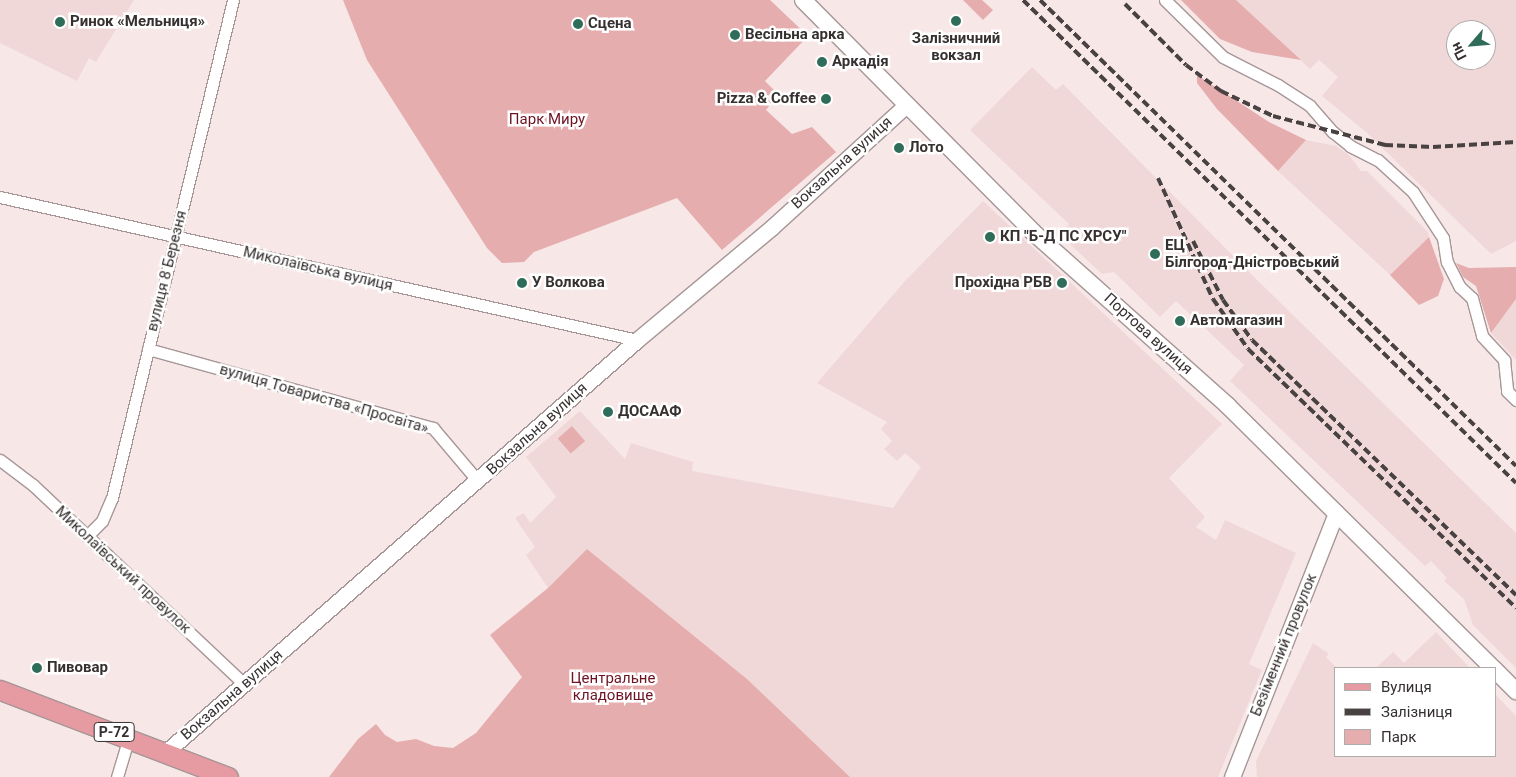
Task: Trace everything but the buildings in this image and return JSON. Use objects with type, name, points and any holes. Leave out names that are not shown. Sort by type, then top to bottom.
[{"type":"main road","name":"Портова вулиця","points":[[803,0],[1033,232],[1228,406],[1492,667]]},
{"type":"main road","name":"Портова вулиця","points":[[1496,671],[1516,691]]},
{"type":"main road","name":"Р-72","points":[[0,690],[129,737],[228,777]]},
{"type":"street","name":"вулиця 8 Березня","points":[[87,536],[102,521],[112,498],[233,0]]},
{"type":"street","points":[[1165,0],[1222,57],[1278,85],[1310,106],[1333,132],[1350,146],[1378,160],[1413,192],[1442,238],[1446,262],[1460,287],[1472,298],[1482,336],[1504,360],[1507,391],[1516,400]]},
{"type":"street","name":"Вокзальна вулиця","points":[[167,752],[637,340],[771,228],[906,105]]},
{"type":"street","name":"Миколаївська вулиця","points":[[0,197],[637,340]]},
{"type":"street","name":"вулиця Товариства «Просвіта»","points":[[148,349],[432,428],[478,481]]},
{"type":"street","name":"Миколаївський провулок","points":[[0,460],[87,536],[244,683]]},
{"type":"street","name":"Безіменний провулок","points":[[1232,777],[1336,513]]},
{"type":"street","points":[[117,777],[129,737]]},
{"type":"shaded area","name":"Ринок «Мельниця»","points":[[0,0],[134,0],[96,62],[89,58],[77,81],[0,43]]},
{"type":"shaded area","points":[[1236,0],[1516,0],[1516,241],[1491,254],[1366,132],[1322,96],[1338,77],[1319,60],[1310,69]]},
{"type":"shaded area","points":[[1032,67],[1056,90],[1063,84],[1253,276],[1516,533],[1516,668],[1473,625],[1464,599],[1444,581],[1447,578],[1431,561],[1425,566],[1230,381],[1244,365],[1176,301],[1160,317],[1114,272],[1102,274],[1060,235],[1069,224],[970,130]]},
{"type":"shaded area","points":[[1306,140],[1336,146],[1349,155],[1361,171],[1367,171],[1428,232],[1429,237],[1390,275],[1278,171]]},
{"type":"shaded area","points":[[983,201],[1222,424],[1169,478],[1205,517],[1196,527],[1216,540],[1225,520],[1296,553],[1249,664],[1262,670],[1218,777],[850,777],[747,679],[587,549],[548,588],[526,555],[535,547],[515,518],[524,513],[530,523],[556,497],[526,457],[580,411],[625,459],[631,443],[693,462],[692,471],[893,508],[921,467],[905,453],[897,461],[884,449],[892,441],[881,429],[887,422],[817,383],[905,281]]},
{"type":"shaded area","points":[[1516,299],[1516,360],[1491,333]]},
{"type":"shaded area","points":[[1436,632],[1469,667],[1377,667],[1393,652],[1404,663]]},
{"type":"shaded area","points":[[1313,643],[1329,654],[1326,657],[1336,667],[1334,667],[1334,757],[1496,757],[1496,695],[1516,716],[1516,777],[1257,777],[1256,761]]},
{"type":"green space","name":"Парк Миру","points":[[343,0],[770,0],[808,36],[765,81],[778,94],[766,110],[792,134],[812,127],[836,152],[722,250],[677,198],[534,252],[524,262],[502,263],[487,248],[367,60]]},
{"type":"green space","points":[[963,0],[982,0],[993,10],[983,20]]},
{"type":"green space","points":[[1181,0],[1236,0],[1301,60],[1252,52],[1220,39]]},
{"type":"green space","points":[[1197,75],[1269,122],[1306,140],[1278,171],[1217,109],[1197,83]]},
{"type":"green space","points":[[1429,237],[1444,279],[1438,296],[1419,305],[1390,275]]},
{"type":"green space","points":[[1456,263],[1469,268],[1516,267],[1516,299],[1491,333],[1476,286],[1463,277]]},
{"type":"green space","points":[[572,426],[585,441],[571,454],[558,438]]},
{"type":"green space","name":"Центральне кладовище","points":[[587,549],[747,679],[850,777],[329,777],[358,739],[376,724],[385,735],[397,742],[416,739],[434,746],[453,748],[476,733],[522,677],[490,635],[548,588]]},
{"type":"railway","points":[[1023,0],[1516,483]]},
{"type":"railway","points":[[1040,0],[1516,466]]},
{"type":"railway","points":[[1125,4],[1186,65],[1221,91],[1273,116],[1385,145],[1433,147],[1516,142]]},
{"type":"railway","points":[[1158,178],[1213,299],[1248,349],[1516,608]]},
{"type":"railway","points":[[1193,241],[1223,300],[1252,340],[1516,595]]},
{"type":"place","name":"Залізничний вокзал","points":[[956,21]]},
{"type":"place","name":"Ринок «Мельниця»","points":[[60,22]]},
{"type":"place","name":"Сцена","points":[[578,24]]},
{"type":"place","name":"Весільна арка","points":[[735,35]]},
{"type":"place","name":"Аркадія","points":[[822,62]]},
{"type":"place","name":"Pizza & Coffee","points":[[826,99]]},
{"type":"place","name":"Лото","points":[[899,148]]},
{"type":"place","name":"КП \"Б-Д ПС ХРСУ\"","points":[[990,237]]},
{"type":"place","name":"ЕЦ Білгород-Дністровський","points":[[1155,254]]},
{"type":"place","name":"У Волкова","points":[[522,283]]},
{"type":"place","name":"Прохідна РБВ","points":[[1062,283]]},
{"type":"place","name":"Автомагазин","points":[[1180,321]]},
{"type":"place","name":"ДОСААФ","points":[[608,412]]},
{"type":"place","name":"Пивовар","points":[[37,668]]}]
